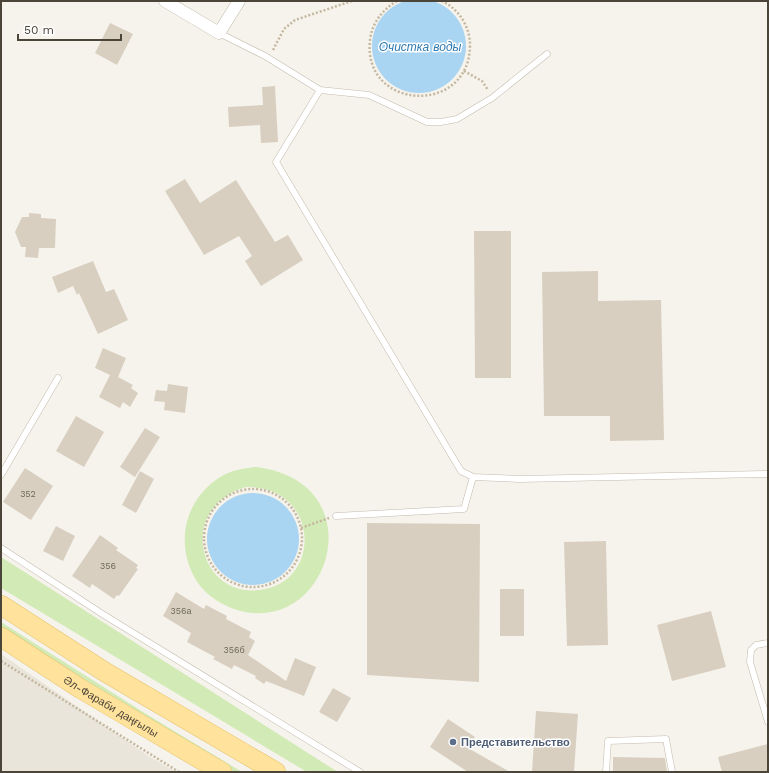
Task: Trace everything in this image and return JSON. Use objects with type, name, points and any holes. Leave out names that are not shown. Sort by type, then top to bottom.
[{"type":"main road","points":[[1,605],[105,672],[276,772]]},
{"type":"main road","name":"Әл-Фараби даңғылы","points":[[1,637],[81,689],[222,772]]},
{"type":"street","points":[[165,1],[220,33],[239,1]]},
{"type":"lane","points":[[220,33],[265,56],[320,90],[369,95],[426,122],[441,122],[457,119],[492,98],[547,54]]},
{"type":"lane","points":[[320,90],[276,162],[461,471],[473,477],[519,479],[768,474]]},
{"type":"lane","points":[[1,475],[58,378]]},
{"type":"lane","points":[[336,516],[464,509],[473,477]]},
{"type":"lane","points":[[1,548],[104,615],[360,772]]},
{"type":"lane","points":[[768,643],[756,646],[751,650],[750,662],[768,722]]},
{"type":"lane","points":[[606,772],[608,741],[666,740],[672,772]]},
{"type":"path","points":[[265,56],[274,49],[284,29],[295,20],[352,1]]},
{"type":"path","points":[[397,1],[382,13],[372,28],[371,59],[377,74],[384,82],[396,91],[406,95],[424,96],[434,94],[448,87],[464,72],[469,55],[466,25],[457,13],[442,1]]},
{"type":"path","points":[[464,72],[482,81],[492,98]]},
{"type":"path","points":[[258,490],[278,496],[293,511],[301,528],[300,550],[294,565],[281,579],[266,586],[249,588],[227,580],[211,563],[206,547],[207,524],[214,510],[226,498],[242,491],[258,490]]},
{"type":"path","points":[[301,528],[336,516]]},
{"type":"path","points":[[1,661],[180,772]]},
{"type":"shaded area","points":[[1,654],[150,757],[176,772],[1,772]]},
{"type":"green space","points":[[256,467],[294,479],[317,500],[328,526],[327,555],[316,581],[296,602],[269,613],[237,610],[215,600],[198,583],[186,554],[186,525],[191,510],[198,497],[222,476],[234,471]],"holes":[[[246,487],[270,491],[288,501],[299,517],[304,535],[303,553],[295,570],[281,583],[260,590],[239,589],[222,580],[210,566],[204,549],[203,530],[210,513],[224,497]]]},
{"type":"green space","points":[[1,557],[338,772],[307,772],[1,588]]},
{"type":"green space","points":[[1,622],[151,717],[242,772],[232,772],[147,723],[1,629]]},
{"type":"water","name":"Очистка воды","points":[[419,-1],[437,2],[453,12],[463,28],[466,46],[463,64],[453,80],[437,90],[419,93],[401,90],[385,80],[375,64],[372,46],[375,28],[385,12],[401,2]]},
{"type":"water","points":[[244,493],[262,493],[279,500],[292,513],[299,530],[299,548],[292,565],[279,578],[262,585],[244,585],[227,578],[214,565],[207,548],[207,530],[214,513],[227,500]]},
{"type":"building","points":[[110,23],[133,34],[117,65],[95,53]]},
{"type":"building","points":[[275,86],[278,142],[261,143],[260,125],[229,127],[228,107],[263,105],[262,87]]},
{"type":"building","points":[[185,179],[200,203],[236,180],[275,242],[288,235],[303,260],[261,286],[245,261],[252,256],[239,236],[204,255],[165,191]]},
{"type":"building","points":[[29,213],[41,214],[41,218],[56,219],[55,248],[39,248],[38,258],[25,257],[26,247],[21,247],[15,232],[22,217],[29,217]]},
{"type":"building","points":[[474,231],[511,231],[511,378],[475,378]]},
{"type":"building","points":[[93,261],[106,292],[114,289],[128,320],[98,334],[79,293],[77,295],[73,286],[58,293],[52,277]]},
{"type":"building","points":[[598,271],[598,301],[661,300],[664,440],[610,441],[610,416],[544,416],[542,272]]},
{"type":"building","points":[[103,348],[126,358],[118,377],[133,385],[131,388],[138,393],[130,407],[123,402],[120,408],[99,397],[110,375],[95,368]]},
{"type":"building","points":[[168,384],[188,387],[185,413],[164,410],[165,402],[154,401],[156,390],[167,391]]},
{"type":"building","points":[[76,416],[104,432],[84,467],[56,451]]},
{"type":"building","points":[[145,428],[160,437],[135,477],[120,467]]},
{"type":"building","points":[[25,468],[53,486],[31,520],[3,502]]},
{"type":"building","points":[[140,471],[154,479],[136,513],[122,505]]},
{"type":"building","points":[[367,523],[480,524],[479,682],[367,675]]},
{"type":"building","points":[[56,526],[75,536],[63,561],[43,551]]},
{"type":"building","points":[[100,535],[118,548],[116,550],[138,565],[136,568],[138,569],[119,596],[117,595],[114,599],[92,584],[90,588],[72,576]]},
{"type":"building","points":[[606,541],[608,645],[567,646],[564,542]]},
{"type":"building","points":[[500,589],[524,589],[524,636],[500,636]]},
{"type":"building","points":[[176,592],[204,609],[206,605],[227,616],[226,619],[251,632],[249,637],[255,641],[248,655],[286,681],[295,658],[316,667],[304,696],[266,681],[264,684],[255,678],[256,676],[234,665],[232,669],[213,659],[215,657],[187,642],[191,633],[163,616]]},
{"type":"building","points":[[711,611],[726,667],[672,681],[657,625]]},
{"type":"building","points":[[333,688],[351,698],[337,722],[319,712]]},
{"type":"building","points":[[536,711],[578,714],[574,772],[532,772]]},
{"type":"building","name":"Представительство","points":[[448,719],[475,737],[468,748],[510,772],[468,772],[430,747]]},
{"type":"building","points":[[768,744],[768,772],[722,772],[718,757]]},
{"type":"building","points":[[613,757],[665,758],[667,772],[613,772]]},
{"type":"place","name":"Представительство","points":[[453,742]]}]
